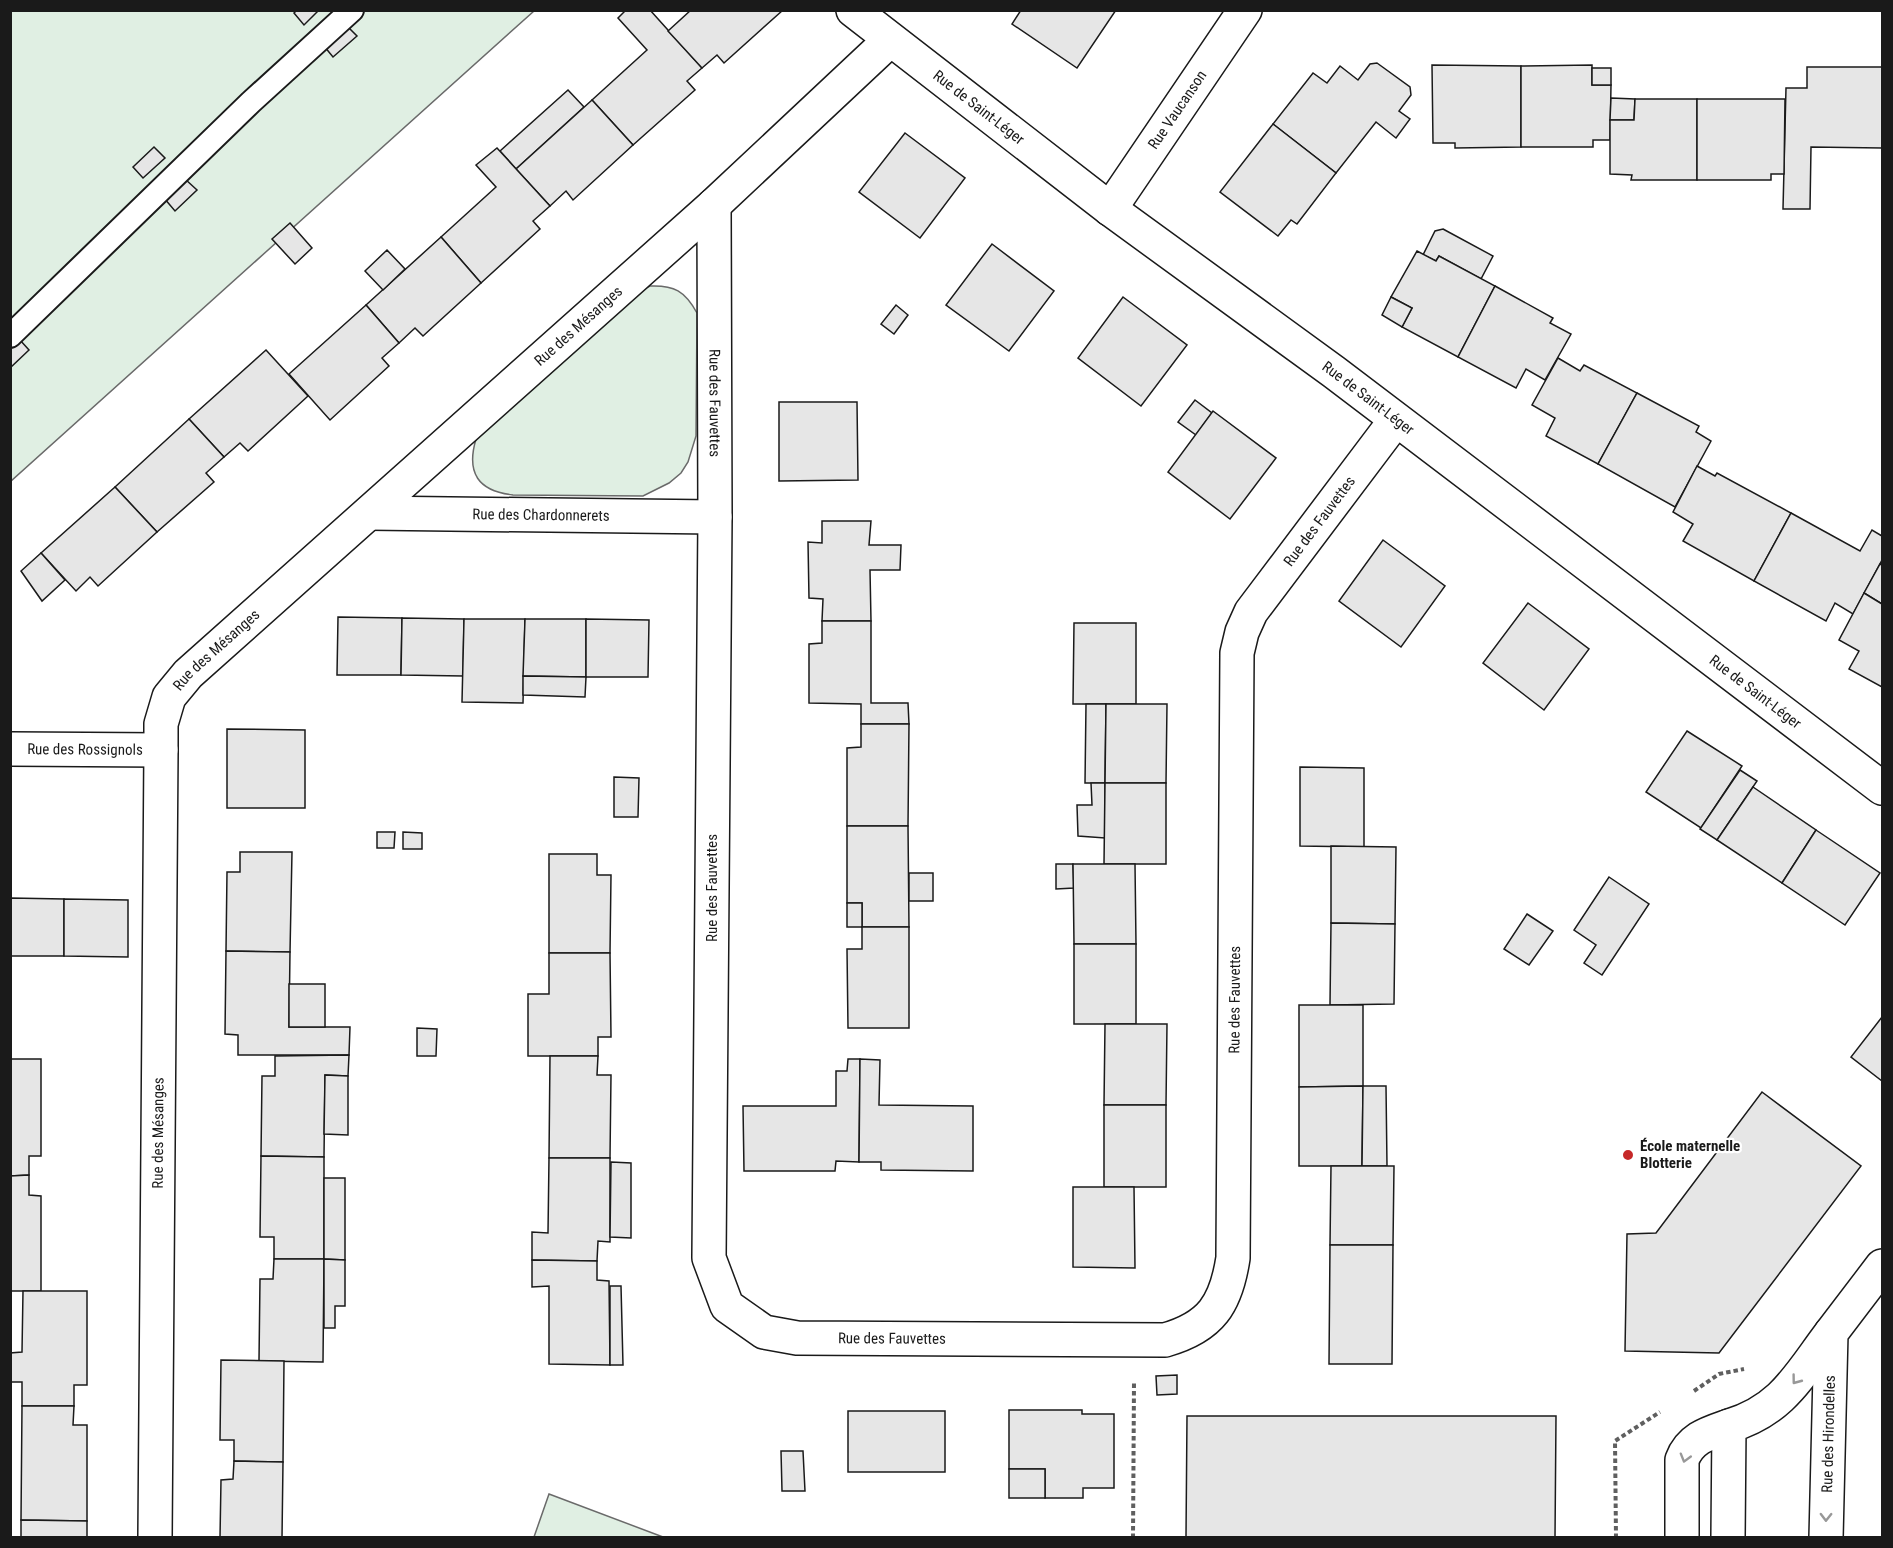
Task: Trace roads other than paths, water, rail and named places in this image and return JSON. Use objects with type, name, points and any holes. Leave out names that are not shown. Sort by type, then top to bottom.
[{"type":"street","name":"Rue de Saint-Léger","points":[[853,10],[1110,209],[1334,372],[1395,421],[1882,788]]},
{"type":"street","name":"Rue Vaucanson","points":[[1110,209],[1245,10]]},
{"type":"street","name":"Rue des Mésanges","points":[[155,1538],[161,724],[169,697],[188,674],[714,205],[890,40]]},
{"type":"street","name":"Rue des Fauvettes","points":[[714,205],[715,517],[709,1258],[727,1306],[764,1332],[797,1338],[1165,1340],[1185,1334],[1204,1323],[1219,1303],[1229,1285],[1233,1258],[1237,653],[1242,632],[1251,612],[1395,421]]},
{"type":"street","name":"Rue des Chardonnerets","points":[[369,513],[715,517]]},
{"type":"street","name":"Rue des Rossignols","points":[[10,749],[161,750]]},
{"type":"street","name":"Rue des Hirondelles","points":[[1682,1538],[1682,1460],[1685,1453],[1697,1439],[1748,1421],[1782,1398],[1882,1266]]},
{"type":"street","name":"Rue des Hirondelles","points":[[1826,1538],[1831,1333]]},
{"type":"street","points":[[1728,1538],[1729,1426]]},
{"type":"lane","points":[[10,336],[251,102],[352,10]]},
{"type":"place","name":"École maternelle Blotterie","points":[[1628,1155]]}]
